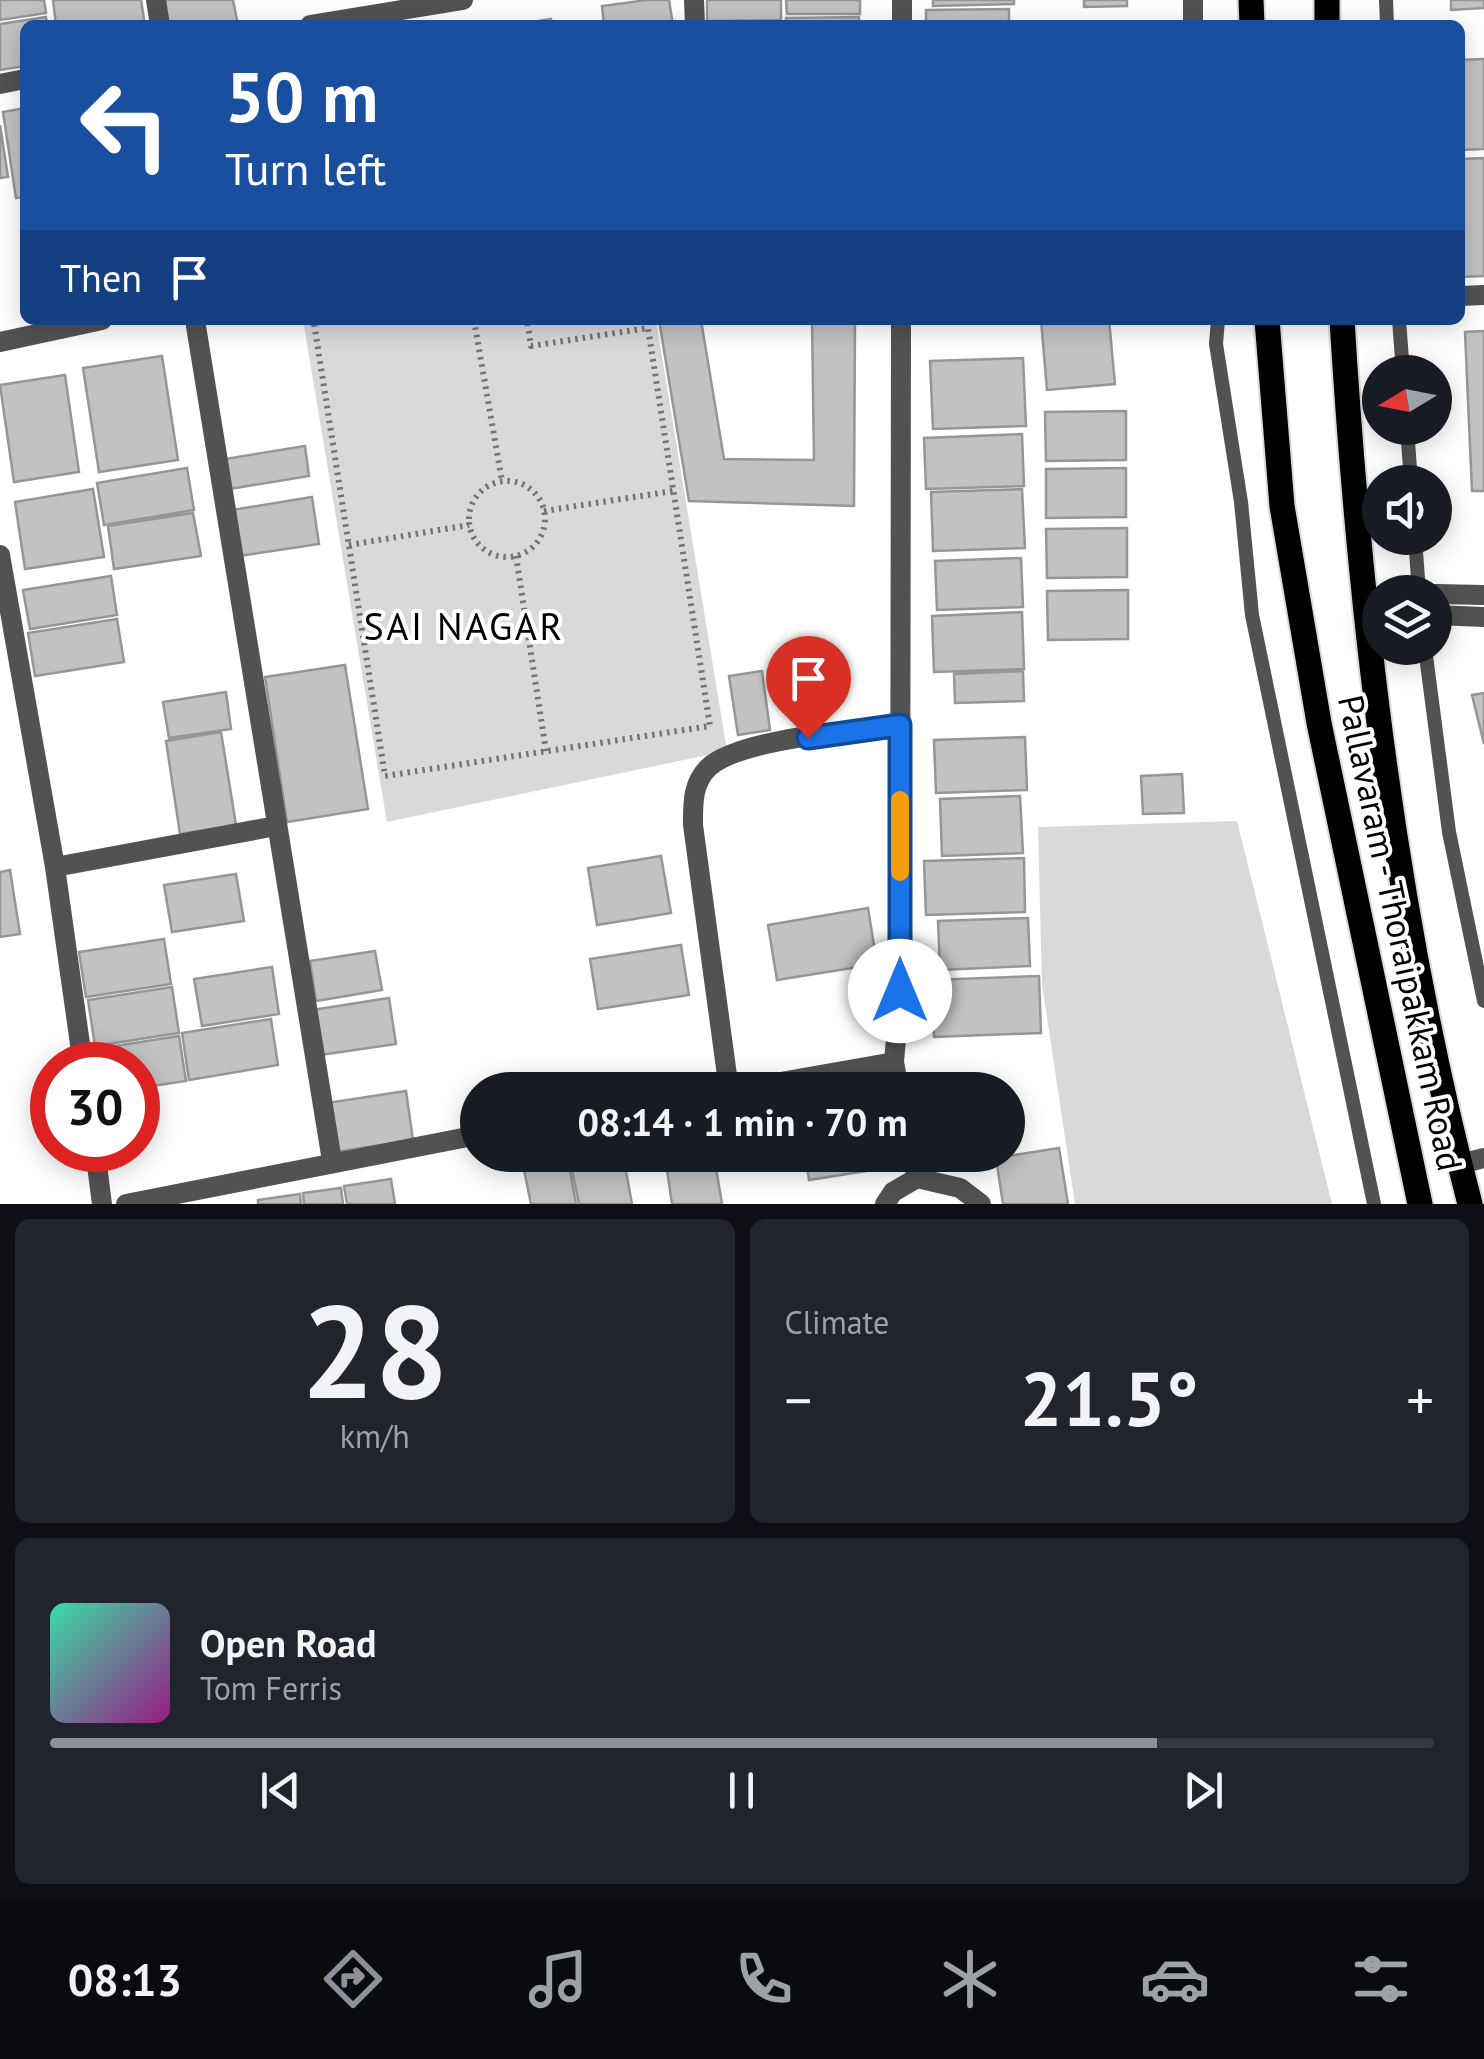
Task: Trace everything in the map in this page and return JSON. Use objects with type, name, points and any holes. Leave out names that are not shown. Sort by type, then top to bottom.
[{"type":"main road","name":"Pallavaram - Thoraipakkam Road","points":[[1267,325],[1282,506],[1316,703],[1420,1204]]},
{"type":"main road","name":"Pallavaram - Thoraipakkam Road","points":[[1342,325],[1351,468],[1400,875],[1472,1161],[1470,1204]]},
{"type":"street","points":[[321,20],[344,9],[463,0]]},
{"type":"street","points":[[0,342],[79,325]]},
{"type":"street","points":[[196,325],[332,1161]]},
{"type":"street","points":[[896,1072],[900,991],[901,325]]},
{"type":"street","points":[[0,556],[55,867],[80,1042]]},
{"type":"street","points":[[1452,594],[1484,595]]},
{"type":"street","points":[[1452,616],[1484,617]]},
{"type":"street","points":[[730,1072],[693,825],[693,791],[709,767],[733,754],[777,742],[900,725]]},
{"type":"street","points":[[55,867],[276,826]]},
{"type":"street","points":[[836,1072],[894,1062]]},
{"type":"street","points":[[126,1204],[460,1138]]},
{"type":"street","points":[[98,1172],[102,1204]]},
{"type":"street","points":[[916,1172],[917,1178]]},
{"type":"street","points":[[886,1204],[893,1192],[917,1178],[960,1188],[981,1204]]},
{"type":"lane","points":[[1218,325],[1216,344],[1252,615],[1374,1204]]},
{"type":"lane","points":[[1399,325],[1402,355]]},
{"type":"lane","points":[[1427,665],[1449,832],[1484,1001]]},
{"type":"path","points":[[314,325],[384,776],[710,726],[648,328],[531,346],[528,325]]},
{"type":"path","points":[[475,325],[502,481]]},
{"type":"path","points":[[502,481],[526,486],[544,511],[542,534],[535,546],[516,556],[496,556],[483,550],[469,525],[473,502],[490,484],[502,481]]},
{"type":"path","points":[[544,511],[673,491]]},
{"type":"path","points":[[349,545],[469,525]]},
{"type":"path","points":[[516,556],[546,751]]},
{"type":"shaded area","points":[[304,325],[657,325],[727,751],[387,822]]},
{"type":"shaded area","points":[[1237,821],[1332,1204],[1075,1204],[1042,984],[1038,827]]},
{"type":"building","points":[[0,0],[44,0],[46,13],[0,20]]},
{"type":"building","points":[[53,0],[141,0],[144,20],[55,20]]},
{"type":"building","points":[[163,0],[233,0],[237,20],[166,20]]},
{"type":"building","points":[[669,0],[672,20],[603,20],[602,6]]},
{"type":"building","points":[[707,0],[781,0],[781,20],[707,20]]},
{"type":"building","points":[[786,0],[860,0],[860,14],[787,14]]},
{"type":"building","points":[[933,0],[1014,0],[1014,4],[933,6]]},
{"type":"building","points":[[1084,0],[1127,0],[1127,6],[1084,7]]},
{"type":"building","points":[[1451,0],[1484,0],[1484,8],[1451,10]]},
{"type":"building","points":[[1009,9],[1009,20],[926,20],[926,10]]},
{"type":"building","points":[[859,17],[859,20],[786,20]]},
{"type":"building","points":[[20,21],[20,67],[0,70],[0,24]]},
{"type":"building","points":[[1484,59],[1484,149],[1465,150],[1465,60]]},
{"type":"building","points":[[20,109],[20,198],[16,198],[3,112]]},
{"type":"building","points":[[0,125],[8,177],[0,178]]},
{"type":"building","points":[[1484,158],[1484,276],[1465,277],[1465,159]]},
{"type":"building","points":[[660,325],[702,325],[724,459],[814,460],[812,325],[855,325],[854,506],[689,501]]},
{"type":"building","points":[[1041,325],[1109,325],[1115,384],[1047,390]]},
{"type":"building","points":[[1484,331],[1484,491],[1472,491],[1465,332]]},
{"type":"building","points":[[162,356],[178,460],[99,472],[83,368]]},
{"type":"building","points":[[1023,358],[1026,426],[933,429],[930,361]]},
{"type":"building","points":[[65,375],[79,472],[14,482],[0,385]]},
{"type":"building","points":[[1126,411],[1126,460],[1046,461],[1045,412]]},
{"type":"building","points":[[1022,434],[1024,486],[926,489],[924,438]]},
{"type":"building","points":[[305,446],[309,476],[229,489],[225,459]]},
{"type":"building","points":[[187,468],[194,510],[104,525],[97,483]]},
{"type":"building","points":[[1126,468],[1126,517],[1046,518],[1046,469]]},
{"type":"building","points":[[93,489],[104,557],[25,569],[15,502]]},
{"type":"building","points":[[1022,489],[1025,548],[933,551],[931,492]]},
{"type":"building","points":[[312,497],[319,544],[239,556],[232,510]]},
{"type":"building","points":[[193,513],[201,556],[114,569],[108,526]]},
{"type":"building","points":[[1127,528],[1127,577],[1047,578],[1046,529]]},
{"type":"building","points":[[1021,558],[1023,607],[937,610],[935,561]]},
{"type":"building","points":[[111,576],[117,615],[30,629],[23,590]]},
{"type":"building","points":[[1128,590],[1128,639],[1048,640],[1047,591]]},
{"type":"building","points":[[1022,612],[1024,669],[934,672],[932,616]]},
{"type":"building","points":[[117,619],[124,662],[35,676],[28,633]]},
{"type":"building","points":[[345,665],[368,809],[287,822],[265,677]]},
{"type":"building","points":[[762,671],[770,730],[738,735],[729,676]]},
{"type":"building","points":[[1023,671],[1024,701],[955,703],[954,674]]},
{"type":"building","points":[[226,692],[231,729],[169,738],[163,702]]},
{"type":"building","points":[[1484,693],[1484,744],[1472,695]]},
{"type":"building","points":[[221,732],[236,825],[180,834],[166,741]]},
{"type":"building","points":[[1025,737],[1027,790],[936,793],[934,740]]},
{"type":"building","points":[[1182,774],[1184,813],[1143,814],[1141,776]]},
{"type":"building","points":[[1020,796],[1023,853],[942,856],[940,799]]},
{"type":"building","points":[[661,856],[671,913],[597,925],[588,868]]},
{"type":"building","points":[[1024,858],[1025,912],[926,915],[924,861]]},
{"type":"building","points":[[10,870],[20,934],[0,937],[0,872]]},
{"type":"building","points":[[236,874],[244,921],[172,932],[164,885]]},
{"type":"building","points":[[868,908],[877,964],[777,980],[768,925]]},
{"type":"building","points":[[1028,918],[1030,966],[940,970],[938,921]]},
{"type":"building","points":[[164,939],[171,984],[86,997],[79,952]]},
{"type":"building","points":[[681,945],[689,995],[598,1009],[590,959]]},
{"type":"building","points":[[375,951],[382,990],[316,1001],[310,961]]},
{"type":"building","points":[[272,967],[279,1014],[202,1026],[194,979]]},
{"type":"building","points":[[1039,976],[1041,1033],[934,1037],[932,980]]},
{"type":"building","points":[[172,987],[179,1033],[94,1042],[88,1000]]},
{"type":"building","points":[[389,998],[396,1044],[320,1055],[312,1010]]},
{"type":"building","points":[[271,1019],[278,1065],[189,1080],[182,1033]]},
{"type":"building","points":[[179,1036],[186,1081],[160,1085],[160,1042],[140,1042]]},
{"type":"building","points":[[406,1091],[413,1140],[335,1152],[327,1103]]},
{"type":"building","points":[[1059,1148],[1068,1204],[1003,1204],[998,1172],[1025,1172],[1025,1153]]},
{"type":"building","points":[[524,1172],[570,1172],[576,1204],[531,1204]]},
{"type":"building","points":[[572,1172],[626,1172],[632,1204],[579,1204]]},
{"type":"building","points":[[667,1172],[717,1172],[722,1204],[672,1204]]},
{"type":"building","points":[[808,1172],[860,1172],[809,1180]]},
{"type":"building","points":[[391,1179],[395,1204],[347,1204],[344,1186]]},
{"type":"building","points":[[341,1188],[343,1204],[304,1204],[303,1193]]},
{"type":"building","points":[[300,1194],[301,1204],[258,1204],[258,1200]]},
{"type":"slow traffic","points":[[900,800],[900,872]]},
{"type":"district","name":"SAI NAGAR","points":[[464,627]]},
{"type":"route","points":[[808,738],[900,725],[900,991]]}]
